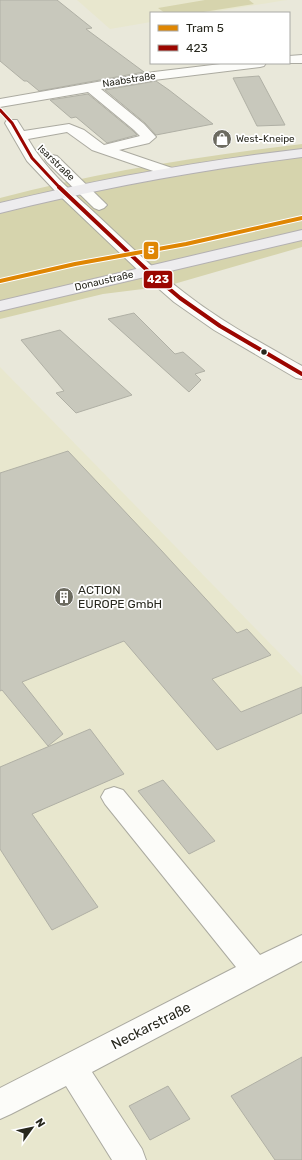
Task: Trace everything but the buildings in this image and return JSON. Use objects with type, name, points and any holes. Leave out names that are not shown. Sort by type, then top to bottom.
[{"type":"main road","points":[[0,208],[82,188],[167,171],[302,153]]},
{"type":"main road","name":"Donaustraße","points":[[0,306],[302,235]]},
{"type":"street","points":[[290,60],[302,59]]},
{"type":"street","name":"Naabstraße","points":[[0,103],[154,76],[252,64]]},
{"type":"street","points":[[90,87],[149,137],[144,140],[103,149]]},
{"type":"street","name":"Isarstraße","points":[[0,110],[82,188],[156,269]]},
{"type":"street","name":"Isarstraße","points":[[12,123],[32,158],[64,192],[156,269]]},
{"type":"street","points":[[26,135],[69,128],[103,149],[167,171]]},
{"type":"street","points":[[156,269],[180,298],[220,326],[302,374]]},
{"type":"street","points":[[114,797],[256,972]]},
{"type":"street","name":"Neckarstraße","points":[[0,1104],[302,947]]},
{"type":"street","points":[[71,1067],[130,1160]]},
{"type":"shaded area","points":[[77,0],[287,0],[213,12],[150,12],[150,22],[110,29]]},
{"type":"shaded area","points":[[205,0],[249,0],[254,4],[203,12],[164,12],[158,8]]},
{"type":"shaded area","points":[[302,144],[302,247],[167,286],[103,294],[0,319],[0,198],[75,180],[150,166]]},
{"type":"shaded area","points":[[0,367],[302,676],[302,1160],[0,1160]]},
{"type":"tram line","name":"5","points":[[0,281],[75,264],[186,244],[302,218]]},
{"type":"transit line","name":"423","points":[[0,110],[12,123],[32,158],[64,192],[148,271],[180,298],[220,326],[302,374]]},
{"type":"place","name":"West-Kneipe","points":[[222,139]]},
{"type":"place","name":"ACTION EUROPE GmbH","points":[[64,597]]}]
